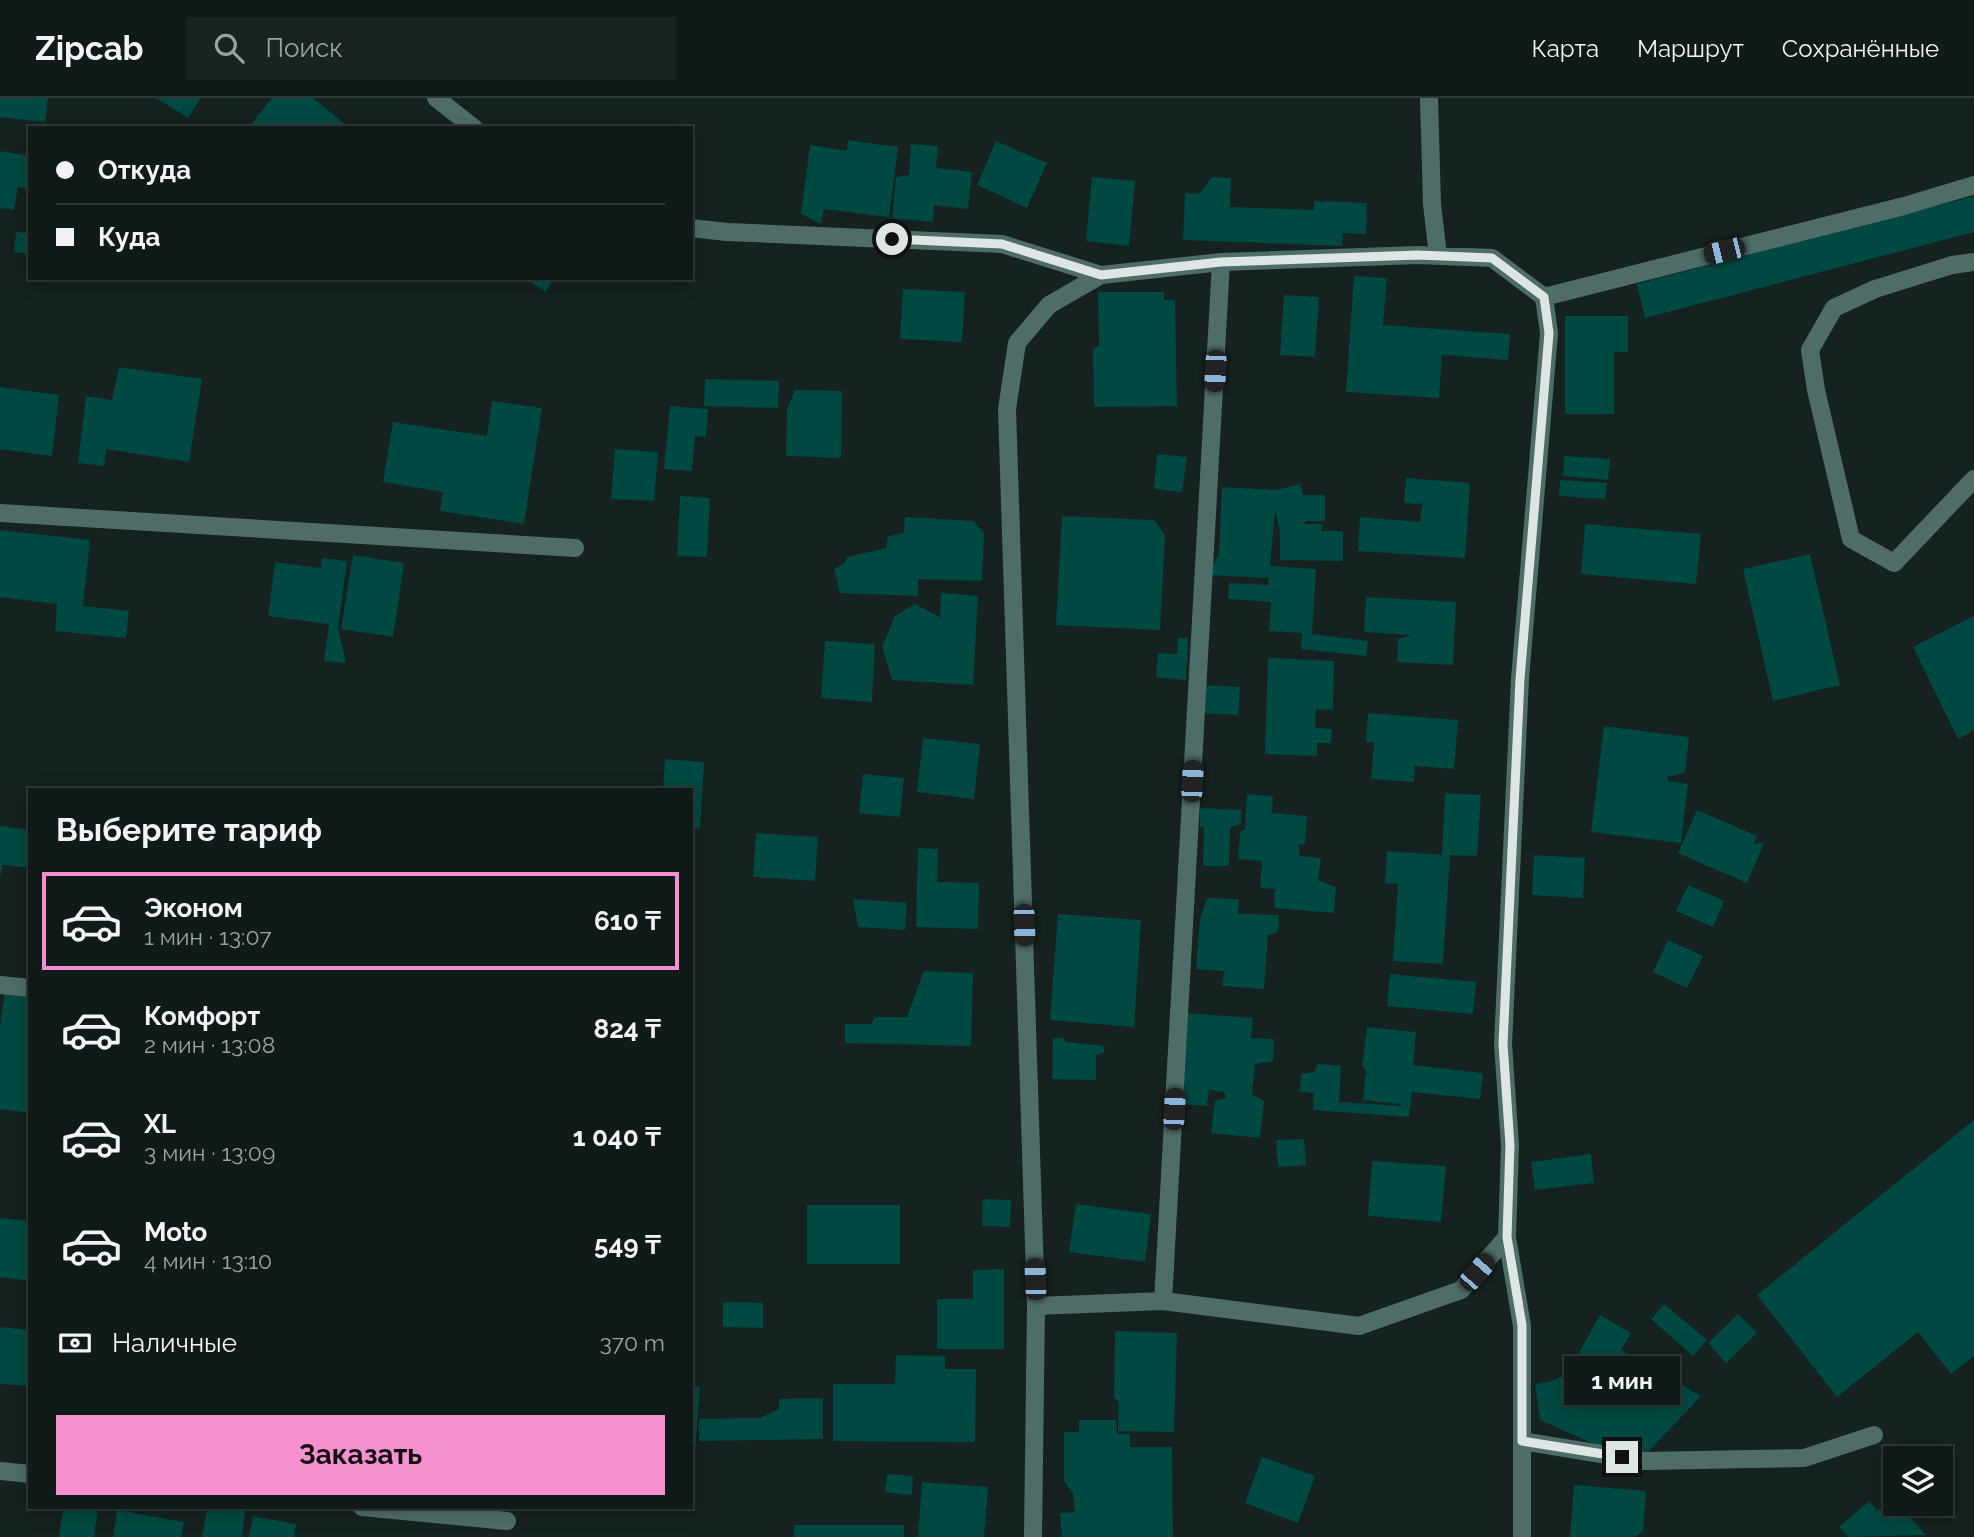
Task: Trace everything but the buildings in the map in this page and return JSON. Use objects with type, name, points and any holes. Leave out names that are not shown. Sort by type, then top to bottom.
[{"type":"street","points":[[436,98],[471,126]]},
{"type":"street","points":[[1429,98],[1432,204],[1438,256]]},
{"type":"street","points":[[1544,297],[1891,209],[1974,185]]},
{"type":"street","points":[[693,228],[1002,244],[1101,275],[1221,262],[1438,256],[1492,258],[1544,297],[1549,333],[1520,679],[1503,1030],[1510,1145],[1507,1237],[1522,1325],[1522,1537]]},
{"type":"street","points":[[1163,1301],[1221,262]]},
{"type":"street","points":[[1974,262],[1952,265],[1875,289],[1834,308],[1810,350],[1816,390],[1851,540],[1894,564],[1974,479]]},
{"type":"street","points":[[1033,1537],[1036,1306],[1007,409],[1017,343],[1049,305],[1101,275]]},
{"type":"street","points":[[0,513],[575,548]]},
{"type":"street","points":[[0,985],[28,988]]},
{"type":"street","points":[[1036,1306],[1163,1301],[1359,1326],[1461,1290],[1507,1237]]},
{"type":"street","points":[[1522,1441],[1644,1461],[1768,1459],[1804,1458],[1874,1435]]},
{"type":"street","points":[[0,1471],[28,1474]]},
{"type":"street","points":[[383,1509],[508,1521]]},
{"type":"route","points":[[892,239],[1002,244],[1101,275],[1221,262],[1418,255],[1492,258],[1544,297],[1549,333],[1520,679],[1503,1044],[1510,1145],[1507,1237],[1522,1325],[1522,1441],[1622,1457]]}]
